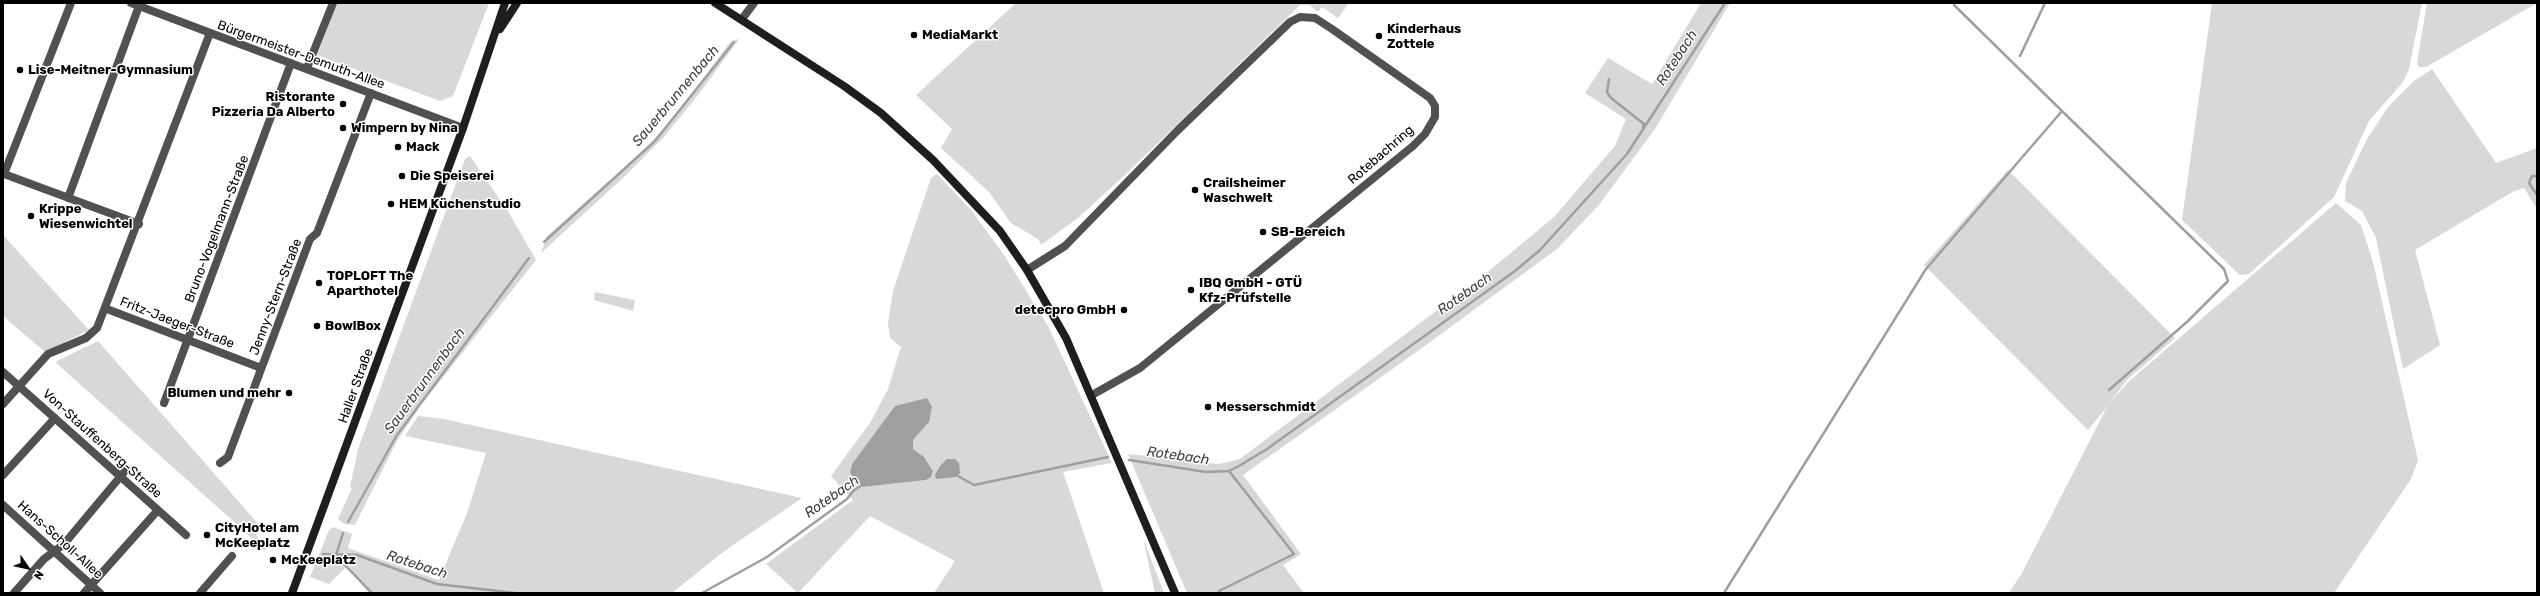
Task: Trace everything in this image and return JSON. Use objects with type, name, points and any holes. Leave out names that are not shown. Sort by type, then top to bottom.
[{"type":"main road","name":"Haller Straße","points":[[292,593],[463,128],[505,3]]},
{"type":"main road","name":"Haller Straße","points":[[490,51],[511,3]]},
{"type":"main road","points":[[500,29],[517,3]]},
{"type":"main road","points":[[715,3],[844,86],[907,136],[980,208],[1027,270],[1066,338],[1092,395],[1175,593]]},
{"type":"street","points":[[71,3],[4,174],[139,224]]},
{"type":"street","points":[[307,68],[332,3]]},
{"type":"street","points":[[742,19],[754,3]]},
{"type":"street","points":[[68,198],[135,5]]},
{"type":"street","name":"Bürgermeister-Demuth-Allee","points":[[135,5],[307,68],[463,128]]},
{"type":"street","name":"Rotebachring","points":[[1027,270],[1064,246],[1189,119],[1290,22],[1300,17],[1314,18],[1332,29],[1430,98],[1435,106],[1435,118],[1425,134],[1413,146],[1140,368],[1092,395]]},
{"type":"street","points":[[3,404],[48,354],[86,338],[97,328],[107,309],[210,33]]},
{"type":"street","name":"Bruno-Vogelmann-Straße","points":[[164,403],[292,63]]},
{"type":"street","name":"Jenny-Stern-Straße","points":[[220,463],[228,457],[310,239],[317,233],[371,93]]},
{"type":"street","name":"Fritz-Jaeger-Straße","points":[[107,309],[261,368]]},
{"type":"street","name":"Von-Stauffenberg-Straße","points":[[3,372],[55,418],[123,474],[158,510],[186,535]]},
{"type":"street","points":[[3,475],[55,418]]},
{"type":"street","points":[[14,593],[44,559],[64,544],[123,474]]},
{"type":"street","name":"Hans-Scholl-Allee","points":[[3,505],[100,593]]},
{"type":"street","points":[[84,593],[158,510]]},
{"type":"street","points":[[200,593],[232,556]]},
{"type":"shaded area","points":[[337,3],[489,3],[453,96],[440,101],[317,55]]},
{"type":"shaded area","points":[[1016,3],[1349,3],[1338,18],[1322,7],[1318,12],[1310,5],[1300,5],[1127,173],[1079,217],[1041,245],[1038,239],[1011,223],[989,192],[941,148],[952,129],[916,95]]},
{"type":"shaded area","points":[[1701,3],[1730,3],[1655,129],[1598,206],[1557,249],[1415,353],[1243,475],[1301,554],[1283,565],[1304,593],[1187,593],[1128,454],[1219,464],[1240,459],[1489,271],[1554,217],[1615,146],[1626,119],[1585,93],[1608,58],[1652,84]]},
{"type":"shaded area","points":[[2212,3],[2422,3],[2409,69],[2403,82],[2369,121],[2334,197],[2249,274],[2240,275],[2182,220]]},
{"type":"shaded area","points":[[2427,3],[2537,3],[2426,67],[2419,67],[2417,63]]},
{"type":"shaded area","points":[[739,39],[699,94],[664,137],[625,176],[541,253],[547,236],[645,149],[673,118],[731,41]]},
{"type":"shaded area","points":[[2432,69],[2496,163],[2537,148],[2537,209],[2524,188],[2514,191],[2415,250],[2440,345],[2403,369],[2376,238],[2362,211],[2345,201],[2346,183],[2367,139],[2388,107],[2414,81]]},
{"type":"shaded area","points":[[470,156],[509,213],[536,260],[421,405],[397,441],[355,525],[344,524],[338,519],[352,488],[350,487],[358,449],[465,159]]},
{"type":"shaded area","points":[[2008,170],[2175,338],[2126,381],[2108,405],[2127,383],[2336,203],[2361,225],[2373,262],[2418,460],[2411,479],[2334,593],[2009,593],[2022,573],[2107,407],[2088,430],[1924,265]]},
{"type":"shaded area","points":[[937,174],[971,210],[1004,255],[1048,326],[1112,463],[1063,472],[1104,593],[934,593],[955,561],[870,516],[798,593],[766,564],[853,500],[831,476],[870,423],[888,389],[901,347],[890,338],[888,323],[893,291],[931,178]],"holes":[[[895,406],[929,422],[913,440],[913,449],[924,457],[933,471],[926,480],[863,487],[852,475],[851,466]]]},
{"type":"shaded area","points":[[3,235],[89,330],[45,352],[3,316]]},
{"type":"shaded area","points":[[595,292],[635,300],[633,311],[594,300]]},
{"type":"shaded area","points":[[98,341],[261,527],[256,535],[268,548],[264,551],[241,528],[55,362]]},
{"type":"shaded area","points":[[927,398],[932,407],[929,422],[913,440],[913,449],[924,457],[933,471],[931,477],[926,480],[863,487],[850,473],[852,464],[895,406]]},
{"type":"shaded area","points":[[418,416],[444,419],[802,498],[723,552],[672,593],[369,593],[346,567],[329,584],[310,577],[329,530],[333,527],[352,534],[348,548],[439,580],[467,513],[486,453],[405,436]]},
{"type":"shaded area","points":[[947,459],[955,459],[959,463],[960,473],[956,477],[936,479],[935,475],[940,466]]},
{"type":"shaded area","points":[[1143,538],[1164,593],[1155,593]]},
{"type":"waterway","name":"Rotebach","points":[[1129,460],[1206,472],[1229,471],[1267,449],[1515,271],[1540,250],[1627,154],[1725,3]]},
{"type":"waterway","points":[[2020,56],[2045,3]]},
{"type":"waterway","points":[[1724,593],[1926,269],[2062,111],[1954,5]]},
{"type":"waterway","name":"Sauerbrunnenbach","points":[[544,242],[655,141],[734,42]]},
{"type":"waterway","points":[[1609,79],[1607,92],[1611,98],[1644,124],[1643,127]]},
{"type":"waterway","points":[[2062,111],[2224,269],[2228,281],[2188,321],[2109,390]]},
{"type":"waterway","points":[[2537,176],[2532,176],[2529,183],[2537,195]]},
{"type":"waterway","name":"Sauerbrunnenbach","points":[[348,522],[397,435],[529,258]]},
{"type":"waterway","name":"Rotebach","points":[[956,475],[974,485],[1108,457]]},
{"type":"waterway","points":[[1219,591],[1294,554],[1229,471]]},
{"type":"waterway","name":"Rotebach","points":[[702,593],[767,557],[847,499],[854,490],[864,484]]},
{"type":"waterway","name":"Sauerbrunnenbach","points":[[336,555],[343,533]]},
{"type":"waterway","name":"Rotebach","points":[[323,554],[357,555],[437,584],[516,593]]},
{"type":"waterway","points":[[336,556],[372,593]]},
{"type":"place","name":"MediaMarkt","points":[[914,35]]},
{"type":"place","name":"Kinderhaus Zottele","points":[[1379,36]]},
{"type":"place","name":"Lise-Meitner-Gymnasium","points":[[20,70]]},
{"type":"place","name":"Ristorante Pizzeria Da Alberto","points":[[343,104]]},
{"type":"place","name":"Wimpern by Nina","points":[[343,128]]},
{"type":"place","name":"Mack","points":[[398,147]]},
{"type":"place","name":"Die Speiserei","points":[[402,176]]},
{"type":"place","name":"Crailsheimer Waschwelt","points":[[1195,190]]},
{"type":"place","name":"HEM Küchenstudio","points":[[391,204]]},
{"type":"place","name":"Krippe Wiesenwichtel","points":[[31,216]]},
{"type":"place","name":"SB-Bereich","points":[[1263,232]]},
{"type":"place","name":"TOPLOFT The Aparthotel","points":[[319,283]]},
{"type":"place","name":"IBQ GmbH - GTÜ Kfz-Prüfstelle","points":[[1191,290]]},
{"type":"place","name":"detecpro GmbH","points":[[1124,310]]},
{"type":"place","name":"BowlBox","points":[[317,326]]},
{"type":"place","name":"Blumen und mehr","points":[[289,393]]},
{"type":"place","name":"Messerschmidt","points":[[1208,407]]},
{"type":"place","name":"CityHotel am McKeeplatz","points":[[207,535]]},
{"type":"place","name":"McKeeplatz","points":[[273,560]]}]
